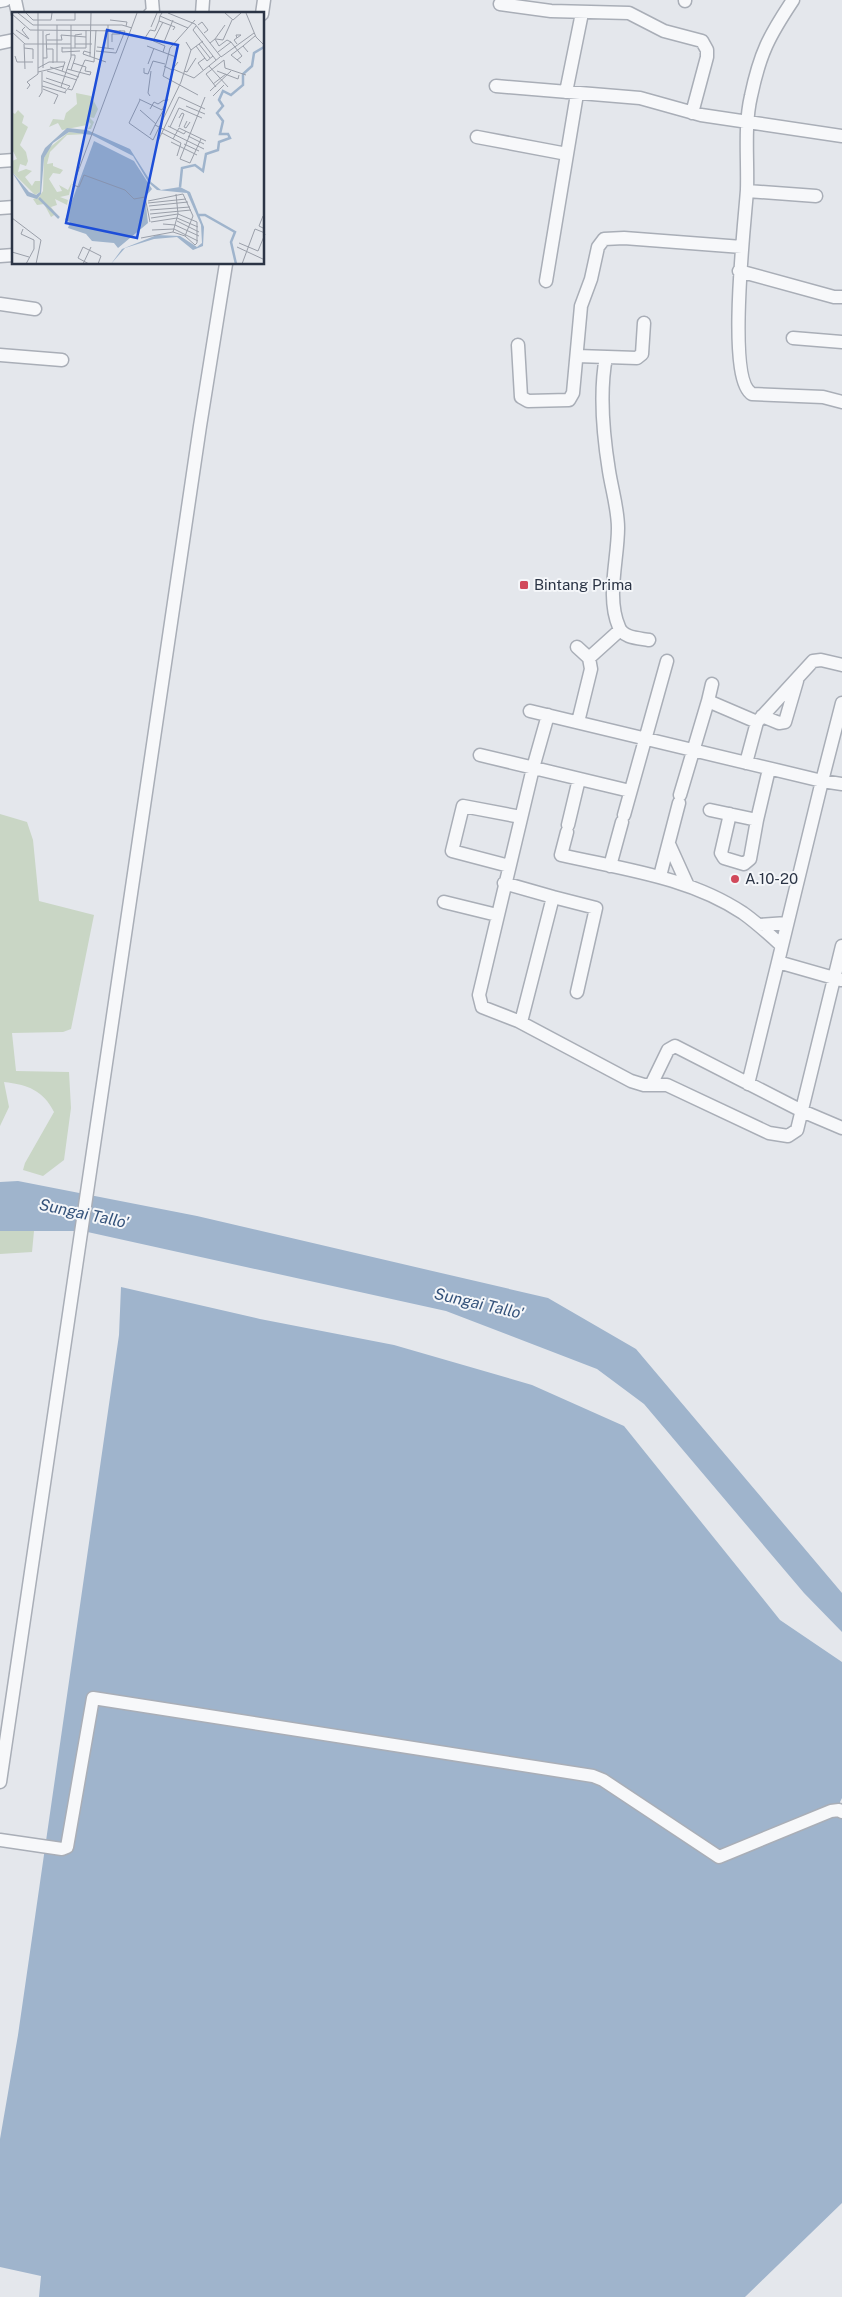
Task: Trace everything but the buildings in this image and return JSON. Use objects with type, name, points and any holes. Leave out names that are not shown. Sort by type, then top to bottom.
[{"type":"street","points":[[0,1],[5,0]]},
{"type":"street","points":[[793,0],[772,32],[760,56],[747,121],[747,191],[739,271],[738,325],[744,382],[748,392],[760,396],[823,397],[842,402]]},
{"type":"street","points":[[500,4],[552,5],[582,13],[628,13],[664,31],[702,42],[706,46],[707,57],[692,113]]},
{"type":"street","points":[[546,282],[567,154],[582,13]]},
{"type":"street","points":[[496,86],[640,98],[692,113],[842,136]]},
{"type":"street","points":[[477,137],[567,154]]},
{"type":"street","points":[[747,191],[816,196]]},
{"type":"street","points":[[518,345],[519,394],[523,400],[569,400],[573,393],[581,306],[591,280],[598,247],[604,239],[624,238],[742,247]]},
{"type":"street","points":[[0,1782],[78,1249],[110,1049],[198,436],[226,265]]},
{"type":"street","points":[[739,271],[834,298],[842,297]]},
{"type":"street","points":[[0,304],[35,308]]},
{"type":"street","points":[[576,356],[631,359],[642,354],[644,323]]},
{"type":"street","points":[[793,338],[842,342]]},
{"type":"street","points":[[0,355],[62,360]]},
{"type":"street","points":[[606,357],[602,386],[603,406],[608,464],[617,515],[613,603],[620,630],[633,638],[648,640]]},
{"type":"street","points":[[589,658],[620,630]]},
{"type":"street","points":[[577,647],[589,658],[591,669],[578,722]]},
{"type":"street","points":[[746,764],[759,719],[797,678],[817,660],[842,665]]},
{"type":"street","points":[[610,866],[667,661]]},
{"type":"street","points":[[708,701],[759,719],[779,723],[788,719],[797,678]]},
{"type":"street","points":[[660,876],[692,751],[712,684]]},
{"type":"street","points":[[748,1084],[842,703]]},
{"type":"street","points":[[530,711],[746,764],[842,784]]},
{"type":"street","points":[[548,715],[504,883],[479,1001],[482,1007],[521,1022],[631,1081],[651,1086],[671,1087],[722,1112],[781,1136],[788,1136],[797,1130],[838,979],[842,946]]},
{"type":"street","points":[[480,755],[630,791]]},
{"type":"street","points":[[730,814],[721,854],[724,858],[744,864],[750,859],[769,769]]},
{"type":"street","points":[[579,779],[561,855],[660,876],[688,886],[741,912],[781,945]]},
{"type":"street","points":[[509,866],[452,851],[462,806],[521,817]]},
{"type":"street","points":[[710,810],[758,820]]},
{"type":"street","points":[[669,844],[688,886]]},
{"type":"street","points":[[504,883],[554,897],[597,904],[577,992]]},
{"type":"street","points":[[521,1022],[554,897]]},
{"type":"street","points":[[444,902],[497,915]]},
{"type":"street","points":[[759,925],[787,923]]},
{"type":"street","points":[[778,962],[838,979]]},
{"type":"street","points":[[651,1086],[668,1050],[676,1046],[802,1111],[842,1128]]},
{"type":"street","points":[[0,1840],[62,1850],[66,1847],[93,1698],[593,1776],[719,1857],[831,1811],[839,1810],[842,1812]]},
{"type":"green space","points":[[0,814],[27,822],[33,840],[39,901],[94,915],[71,1029],[63,1032],[12,1033],[16,1071],[69,1072],[71,1108],[64,1160],[43,1176],[23,1170],[25,1163],[54,1112],[45,1098],[27,1087],[4,1082],[9,1107],[0,1126]]},
{"type":"green space","points":[[0,1231],[34,1231],[32,1252],[0,1254]]},
{"type":"water","name":"Sungai Tallo'","points":[[18,1181],[197,1216],[548,1298],[636,1349],[842,1593],[842,1632],[804,1593],[644,1404],[597,1369],[446,1311],[83,1231],[0,1231],[0,1182]]},
{"type":"water","points":[[121,1287],[260,1319],[394,1345],[532,1385],[624,1426],[780,1620],[842,1662],[842,1798],[840,1802],[842,1808],[842,2203],[745,2297],[39,2297],[41,2276],[0,2267],[0,2139],[18,2035],[119,1335]]},
{"type":"place","name":"Bintang Prima","points":[[524,585]]},
{"type":"place","name":"A.10-20","points":[[735,879]]}]
